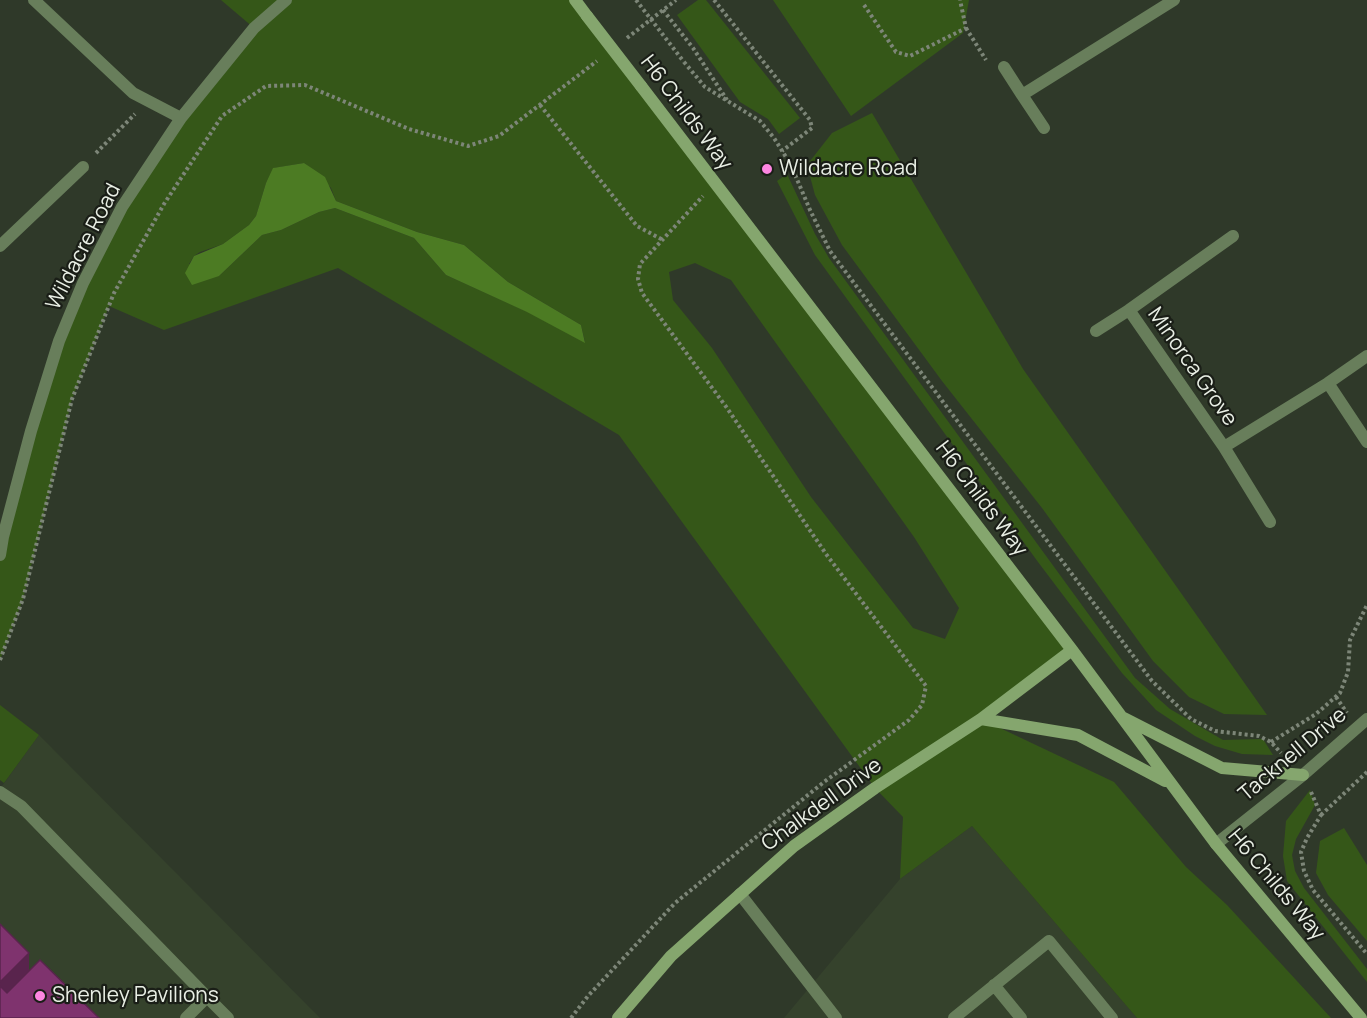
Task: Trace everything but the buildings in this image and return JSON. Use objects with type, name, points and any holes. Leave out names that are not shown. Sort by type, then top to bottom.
[{"type":"street","points":[[34,0],[133,93],[181,118]]},
{"type":"street","name":"Wildacre Road","points":[[0,555],[1,536],[59,341],[83,283],[122,207],[181,118],[254,28],[286,0]]},
{"type":"street","name":"H6 Childs Way","points":[[575,0],[1072,650],[1216,844],[1361,1018]]},
{"type":"street","points":[[1022,95],[1174,0]]},
{"type":"street","points":[[1004,68],[1044,128]]},
{"type":"street","points":[[0,246],[83,166]]},
{"type":"street","name":"Minorca Grove","points":[[1096,331],[1233,236]]},
{"type":"street","name":"Minorca Grove","points":[[1129,310],[1224,447],[1270,522]]},
{"type":"street","name":"Minorca Grove","points":[[1224,447],[1328,383],[1367,356]]},
{"type":"street","points":[[1328,383],[1367,442]]},
{"type":"street","name":"Chalkdell Drive","points":[[618,1018],[671,956],[794,846],[981,719],[1072,650]]},
{"type":"street","points":[[1120,716],[1222,768],[1303,775]]},
{"type":"street","points":[[981,719],[1078,735],[1169,783]]},
{"type":"street","name":"Tacknell Drive","points":[[1216,844],[1303,775],[1367,719]]},
{"type":"street","points":[[0,792],[21,806],[228,1018]]},
{"type":"street","points":[[740,894],[836,1018]]},
{"type":"street","points":[[954,1018],[1049,941],[1112,1018]]},
{"type":"street","points":[[994,986],[1021,1018]]},
{"type":"street","points":[[186,1018],[207,998]]},
{"type":"path","points":[[636,0],[705,87],[759,121],[783,151],[792,165],[830,251],[1141,669],[1191,719],[1215,731],[1259,736],[1271,742],[1303,775],[1321,815]]},
{"type":"path","points":[[619,44],[676,0]]},
{"type":"path","points":[[714,0],[810,120],[812,128],[783,151]]},
{"type":"path","points":[[960,0],[966,28],[989,65],[1004,68]]},
{"type":"path","points":[[864,5],[896,52],[910,56],[966,28]]},
{"type":"path","points":[[663,10],[693,48],[728,102]]},
{"type":"path","points":[[0,660],[23,598],[72,399],[112,300],[164,204],[222,116],[266,86],[305,85],[409,129],[468,146],[499,136],[602,57]]},
{"type":"path","points":[[83,166],[148,101]]},
{"type":"path","points":[[540,105],[637,226],[663,240]]},
{"type":"path","points":[[572,1018],[588,996],[675,903],[824,782],[909,720],[922,705],[926,686],[826,554],[728,408],[642,293],[638,279],[640,264],[715,182]]},
{"type":"path","points":[[1271,742],[1316,714],[1340,693],[1348,672],[1350,640],[1367,605]]},
{"type":"path","points":[[1367,772],[1321,815],[1301,852],[1304,870],[1313,890],[1367,954]]},
{"type":"shaded area","points":[[221,0],[575,0],[1072,650],[981,719],[1114,782],[1186,867],[1227,905],[1331,1018],[1137,1018],[972,826],[900,879],[903,817],[875,788],[619,435],[338,268],[164,330],[109,306],[72,399],[23,599],[0,660],[0,555],[59,341],[122,207],[254,28]],"holes":[[[304,163],[331,188],[336,201],[417,232],[464,245],[508,282],[581,325],[585,342],[528,312],[446,275],[414,238],[335,208],[319,212],[281,230],[262,235],[219,276],[189,264],[200,252],[223,244],[249,225],[256,216],[266,183],[274,168]],[[695,263],[731,280],[914,537],[959,608],[945,639],[913,628],[811,497],[712,348],[673,300],[669,272]]]},
{"type":"shaded area","points":[[698,0],[706,0],[800,118],[779,134],[768,119],[740,102],[677,15]]},
{"type":"shaded area","points":[[773,0],[969,0],[963,33],[851,116]]},
{"type":"shaded area","points":[[872,113],[1023,369],[1267,715],[1224,714],[1189,697],[1153,661],[1042,508],[942,381],[842,245],[815,195],[807,165],[832,133]]},
{"type":"shaded area","points":[[304,163],[325,177],[336,201],[417,232],[464,245],[508,282],[581,325],[585,343],[527,312],[446,275],[414,238],[335,208],[319,212],[281,230],[262,235],[219,276],[192,285],[185,273],[194,256],[223,244],[249,225],[256,216],[273,168]]},
{"type":"shaded area","points":[[787,174],[829,258],[1135,678],[1170,709],[1223,740],[1263,739],[1273,755],[1242,754],[1215,746],[1195,736],[1156,710],[1122,673],[1038,562],[815,255],[777,181]]},
{"type":"shaded area","points":[[0,705],[39,735],[4,783],[0,780]]},
{"type":"shaded area","name":"Shenley Pavilions","points":[[39,735],[320,1018],[0,1018],[0,789]]},
{"type":"shaded area","points":[[1310,790],[1315,805],[1296,839],[1292,855],[1295,871],[1304,888],[1367,969],[1367,982],[1287,881],[1283,856],[1286,821]]},
{"type":"shaded area","points":[[972,826],[1137,1018],[784,1018],[900,879]]},
{"type":"shaded area","points":[[1344,828],[1367,865],[1367,941],[1328,895],[1316,873],[1320,841]]},
{"type":"place","name":"Wildacre Road","points":[[767,169]]},
{"type":"place","name":"Shenley Pavilions","points":[[40,996]]}]
